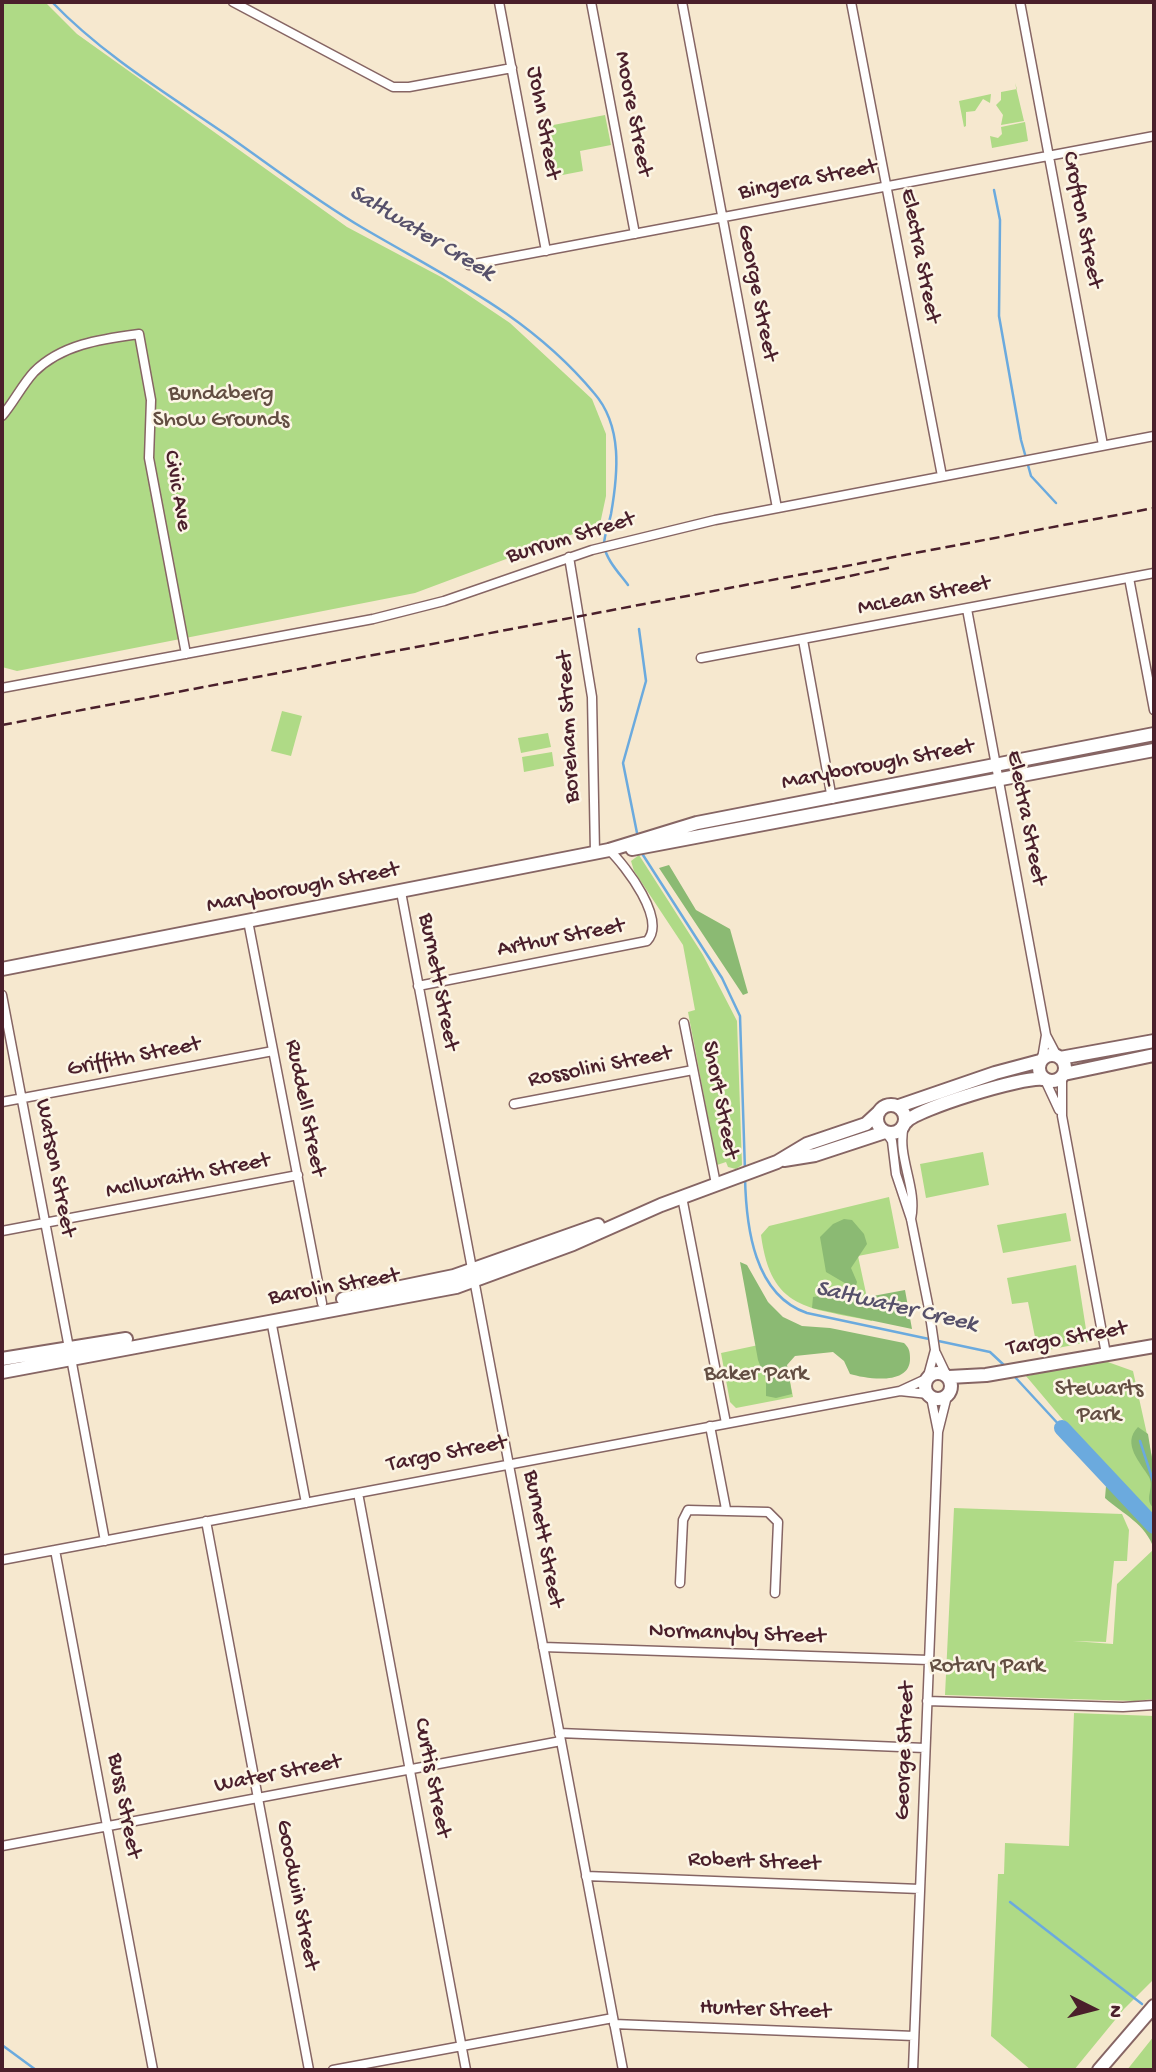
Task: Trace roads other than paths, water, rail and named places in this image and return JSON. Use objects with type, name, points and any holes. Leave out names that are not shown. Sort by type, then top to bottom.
[{"type":"main road","name":"Maryborough Street","points":[[610,850],[697,823],[1154,734]]},
{"type":"main road","name":"Maryborough Street","points":[[2,969],[610,850],[674,842],[1154,750]]},
{"type":"main road","points":[[1154,1041],[1041,1060],[899,1106],[887,1105],[879,1112],[878,1125],[885,1132],[894,1133],[919,1112],[997,1086],[1044,1079],[1054,1082],[1063,1075],[1154,1055]]},
{"type":"main road","points":[[1059,1057],[1065,1065],[1063,1075]]},
{"type":"main road","points":[[1041,1060],[1038,1071],[1044,1079]]},
{"type":"main road","points":[[899,1106],[905,1113],[905,1124]]},
{"type":"main road","name":"Barolin Street","points":[[777,1162],[807,1144],[866,1124],[879,1112]]},
{"type":"main road","name":"Barolin Street","points":[[2,1359],[70,1353],[409,1296],[472,1276],[777,1162],[815,1155],[885,1132]]},
{"type":"main road","name":"Barolin Street","points":[[2,1372],[70,1353],[472,1276]]},
{"type":"main road","name":"Targo Street","points":[[947,1376],[988,1375],[1154,1346]]},
{"type":"main road","points":[[939,1372],[947,1376],[949,1394],[939,1399],[929,1396],[927,1378],[939,1372]]},
{"type":"main road","name":"Targo Street","points":[[949,1394],[988,1375]]},
{"type":"main road","points":[[1100,2070],[1154,2006]]},
{"type":"street","points":[[233,2],[393,87],[409,87],[512,68]]},
{"type":"street","name":"John Street","points":[[499,2],[546,251]]},
{"type":"street","name":"Moore Street","points":[[591,2],[635,234]]},
{"type":"street","name":"George Street","points":[[682,2],[778,508]]},
{"type":"street","name":"Electra Street","points":[[851,2],[942,476]]},
{"type":"street","name":"Crofton Street","points":[[1020,2],[1103,445]]},
{"type":"street","name":"Bingera Street","points":[[469,265],[1154,136]]},
{"type":"street","name":"Civic Ave","points":[[2,416],[35,372],[58,354],[88,343],[139,334],[151,400],[149,458],[186,654]]},
{"type":"street","name":"Burrum Street","points":[[2,688],[282,638],[418,609],[612,544],[778,508],[1154,436]]},
{"type":"street","name":"Boreham Street","points":[[569,557],[590,678],[596,853]]},
{"type":"street","name":"McLean Street","points":[[701,658],[1154,573]]},
{"type":"street","points":[[1129,578],[1154,710]]},
{"type":"street","name":"Electra Street","points":[[967,609],[1046,1035],[1059,1057]]},
{"type":"street","points":[[803,640],[834,811]]},
{"type":"street","name":"Arthur Street","points":[[418,986],[647,941],[653,933],[654,919],[625,865],[610,850]]},
{"type":"street","name":"Burnett Street","points":[[401,892],[623,2070]]},
{"type":"street","name":"Ruddell Street","points":[[248,921],[322,1303]]},
{"type":"street","name":"Watson Street","points":[[2,995],[105,1541]]},
{"type":"street","name":"Short Street","points":[[684,1023],[716,1184]]},
{"type":"street","name":"Electra Street","points":[[1041,1060],[1046,1035]]},
{"type":"street","name":"Griffith Street","points":[[2,1102],[272,1051]]},
{"type":"street","name":"Rossolini Street","points":[[514,1104],[693,1070]]},
{"type":"street","points":[[1063,1075],[1062,1116],[1106,1354]]},
{"type":"street","points":[[1044,1079],[1062,1116]]},
{"type":"street","points":[[905,1124],[905,1159],[914,1208],[911,1219]]},
{"type":"street","points":[[885,1132],[892,1141],[896,1174],[911,1219],[935,1350],[947,1376]]},
{"type":"street","name":"McIlwraith Street","points":[[2,1231],[298,1175]]},
{"type":"street","points":[[682,1197],[726,1423]]},
{"type":"street","points":[[271,1320],[306,1503]]},
{"type":"street","points":[[927,1378],[935,1350]]},
{"type":"street","name":"Targo Street","points":[[2,1560],[900,1391],[927,1378]]},
{"type":"street","name":"Targo Street","points":[[900,1391],[929,1396]]},
{"type":"street","name":"George Street","points":[[913,2070],[938,1433],[949,1394]]},
{"type":"street","name":"George Street","points":[[929,1396],[938,1433]]},
{"type":"street","points":[[710,1426],[726,1509]]},
{"type":"street","name":"Curtis Street","points":[[358,1493],[466,2070]]},
{"type":"street","points":[[680,1583],[685,1512],[694,1508],[768,1512],[777,1518],[775,1593]]},
{"type":"street","name":"Goodwin Street","points":[[206,1521],[309,2070]]},
{"type":"street","name":"Buss Street","points":[[55,1550],[153,2070]]},
{"type":"street","name":"Normanyby Street","points":[[543,1647],[929,1660]]},
{"type":"street","points":[[927,1701],[1123,1707],[1154,1704]]},
{"type":"street","name":"Water Street","points":[[2,1846],[410,1770],[560,1737],[925,1748]]},
{"type":"street","name":"Robert Street","points":[[586,1876],[920,1889]]},
{"type":"street","name":"Hunter Street","points":[[333,2070],[613,2021],[914,2036]]},
{"type":"waterway","name":"Saltwater Creek","points":[[52,2],[92,39],[156,87],[328,206],[486,300],[542,341],[569,366],[594,393],[610,420],[616,467],[611,514],[604,545],[610,561],[628,585]]},
{"type":"waterway","points":[[994,190],[1000,220],[999,316],[1021,440],[1031,476],[1056,503]]},
{"type":"waterway","name":"Saltwater Creek","points":[[637,833],[623,763],[646,681],[639,629]]},
{"type":"waterway","name":"Saltwater Creek","points":[[643,855],[722,978],[740,1016],[745,1171]]},
{"type":"waterway","name":"Saltwater Creek","points":[[745,1177],[748,1217],[756,1257],[775,1291],[789,1304],[807,1313],[990,1352],[1005,1366]]},
{"type":"waterway","name":"Saltwater Creek","points":[[1014,1376],[1062,1428]]},
{"type":"waterway","name":"Saltwater Creek","points":[[1062,1428],[1154,1526]]},
{"type":"waterway","points":[[1140,1441],[1154,1484]]},
{"type":"waterway","points":[[1010,1902],[1142,2004]]},
{"type":"waterway","points":[[2,2045],[36,2070]]},
{"type":"railway","points":[[2,725],[1154,508]]},
{"type":"railway","points":[[791,588],[893,567]]},
{"type":"park label","name":"Bundaberg Show Grounds","points":[[221,408]]},
{"type":"park label","name":"Baker Park","points":[[756,1375]]},
{"type":"park label","name":"Stewarts Park","points":[[1099,1403]]},
{"type":"park label","name":"Rotary Park","points":[[987,1667]]}]
